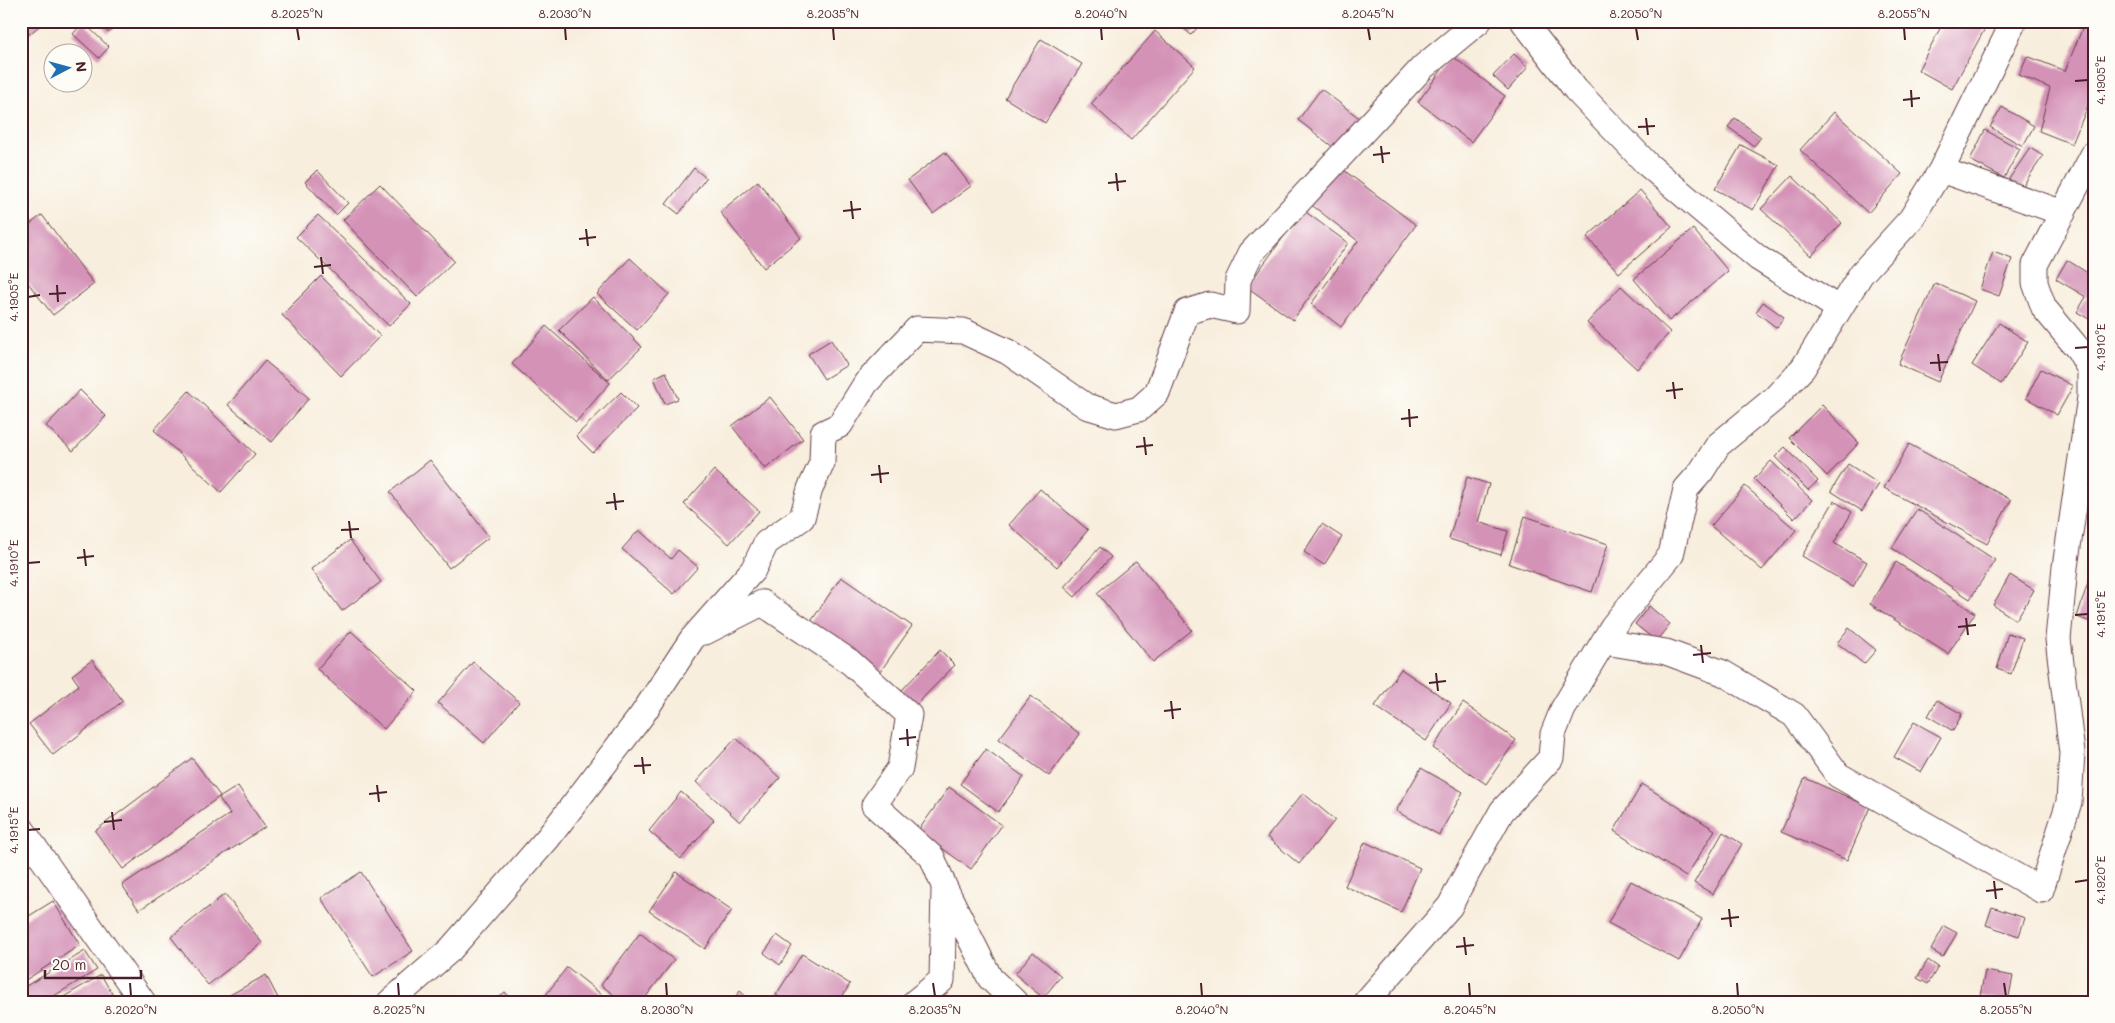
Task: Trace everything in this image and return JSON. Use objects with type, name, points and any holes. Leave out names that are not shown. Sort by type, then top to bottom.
[{"type":"street","points":[[390,1002],[450,950],[548,838],[642,716],[692,639],[753,570],[766,543],[802,518],[810,489],[822,463],[823,433],[840,425],[866,384],[917,329],[963,331],[1008,352],[1086,406],[1116,415],[1139,409],[1157,393],[1187,312],[1210,305],[1236,312],[1238,280],[1251,253],[1423,67],[1479,21]]},
{"type":"street","points":[[1523,21],[1576,90],[1647,164],[1758,258],[1838,308]]},
{"type":"street","points":[[1369,1000],[1450,906],[1502,811],[1551,758],[1552,734],[1563,709],[1613,626],[1671,555],[1686,489],[1701,472],[1718,445],[1774,399],[1803,368],[1838,308],[1861,274],[1911,219],[1941,170],[2014,21]]},
{"type":"street","points":[[1613,626],[1611,643],[1666,652],[1723,673],[1794,715],[1838,775],[2041,890],[2083,760],[2058,639],[2065,567],[2090,397],[2090,370],[2079,350],[2044,308],[2035,283],[2036,265],[2094,153]]},
{"type":"street","points":[[1941,170],[2063,213]]},
{"type":"street","points":[[692,639],[762,602],[850,662],[910,715],[900,768],[874,805],[932,857],[944,886],[990,978],[1016,1002]]},
{"type":"street","points":[[21,828],[142,1002]]},
{"type":"street","points":[[915,1002],[942,980],[944,886]]},
{"type":"building","points":[[21,21],[45,21],[25,38],[21,33]]},
{"type":"building","points":[[98,21],[122,21],[108,33]]},
{"type":"building","points":[[1176,21],[1203,21],[1191,35]]},
{"type":"building","points":[[1944,21],[1989,21],[1952,89],[1918,70]]},
{"type":"building","points":[[83,22],[109,47],[99,58],[92,52],[92,42],[82,42],[73,34]]},
{"type":"building","points":[[2085,22],[2094,25],[2094,91],[2072,144],[2039,131],[2050,88],[2019,75],[2027,56],[2065,71]]},
{"type":"building","points":[[1155,31],[1195,67],[1131,140],[1091,104]]},
{"type":"building","points":[[1041,39],[1082,64],[1045,123],[1005,98]]},
{"type":"building","points":[[1514,54],[1528,67],[1508,90],[1493,76]]},
{"type":"building","points":[[1452,56],[1505,96],[1471,142],[1418,102]]},
{"type":"building","points":[[1321,89],[1366,123],[1342,154],[1298,120]]},
{"type":"building","points":[[2002,107],[2034,126],[2023,146],[1990,127]]},
{"type":"building","points":[[1834,112],[1902,174],[1868,213],[1800,150]]},
{"type":"building","points":[[1735,118],[1761,137],[1754,146],[1728,127]]},
{"type":"building","points":[[1985,130],[2020,149],[2004,178],[1970,160]]},
{"type":"building","points":[[1741,145],[1779,165],[1753,210],[1715,189]]},
{"type":"building","points":[[2030,148],[2043,156],[2022,187],[2009,179]]},
{"type":"building","points":[[945,152],[971,186],[933,214],[908,180]]},
{"type":"building","points":[[1337,165],[1416,225],[1341,327],[1311,304],[1358,241],[1309,203]]},
{"type":"building","points":[[694,168],[706,178],[679,214],[666,204]]},
{"type":"building","points":[[317,170],[348,203],[336,215],[305,182]]},
{"type":"building","points":[[1792,176],[1842,223],[1811,256],[1761,209]]},
{"type":"building","points":[[758,181],[801,238],[764,268],[720,212]]},
{"type":"building","points":[[380,184],[454,261],[417,297],[343,220]]},
{"type":"building","points":[[1640,190],[1672,227],[1619,273],[1587,237]]},
{"type":"building","points":[[1303,210],[1348,243],[1293,320],[1247,287]]},
{"type":"building","points":[[42,215],[94,284],[53,315],[21,274],[21,231]]},
{"type":"building","points":[[318,215],[411,304],[389,326],[296,237]]},
{"type":"building","points":[[1693,229],[1728,271],[1669,321],[1634,279]]},
{"type":"building","points":[[1993,252],[2012,259],[1999,296],[1980,289]]},
{"type":"building","points":[[630,258],[669,294],[637,330],[597,294]]},
{"type":"building","points":[[2067,260],[2094,277],[2094,322],[2077,312],[2086,297],[2056,279]]},
{"type":"building","points":[[321,276],[380,336],[341,376],[282,315]]},
{"type":"building","points":[[1935,283],[1975,301],[1938,382],[1898,364]]},
{"type":"building","points":[[1621,286],[1670,332],[1637,369],[1587,323]]},
{"type":"building","points":[[593,297],[642,347],[608,380],[559,330]]},
{"type":"building","points":[[1763,302],[1784,317],[1777,328],[1756,312]]},
{"type":"building","points":[[1999,323],[2028,342],[2001,384],[1972,365]]},
{"type":"building","points":[[546,326],[610,383],[576,422],[512,364]]},
{"type":"building","points":[[831,340],[847,365],[824,379],[808,354]]},
{"type":"building","points":[[265,361],[309,398],[272,442],[228,405]]},
{"type":"building","points":[[2041,369],[2073,386],[2057,415],[2026,398]]},
{"type":"building","points":[[666,372],[678,399],[665,404],[654,378]]},
{"type":"building","points":[[80,390],[106,416],[73,451],[46,426]]},
{"type":"building","points":[[189,391],[255,454],[221,492],[154,430]]},
{"type":"building","points":[[621,392],[637,408],[593,453],[576,436]]},
{"type":"building","points":[[770,397],[803,439],[765,469],[732,426]]},
{"type":"building","points":[[1822,405],[1859,443],[1827,476],[1789,438]]},
{"type":"building","points":[[1909,444],[2011,500],[1987,544],[1884,488]]},
{"type":"building","points":[[1785,447],[1818,481],[1808,490],[1775,457]]},
{"type":"building","points":[[430,460],[489,537],[449,568],[390,492]]},
{"type":"building","points":[[1771,461],[1812,500],[1794,519],[1754,479]]},
{"type":"building","points":[[1848,464],[1879,484],[1862,511],[1831,491]]},
{"type":"building","points":[[714,470],[759,511],[729,544],[684,504]]},
{"type":"building","points":[[1467,477],[1489,484],[1478,522],[1508,531],[1501,555],[1449,539]]},
{"type":"building","points":[[1745,486],[1796,530],[1762,570],[1711,526]]},
{"type":"building","points":[[1040,489],[1088,530],[1057,567],[1009,525]]},
{"type":"building","points":[[1834,501],[1852,512],[1834,543],[1867,562],[1853,587],[1802,556]]},
{"type":"building","points":[[1917,509],[1995,560],[1970,599],[1892,548]]},
{"type":"building","points":[[1525,516],[1608,544],[1592,592],[1509,564]]},
{"type":"building","points":[[1322,524],[1342,537],[1324,565],[1304,552]]},
{"type":"building","points":[[639,530],[671,559],[678,550],[698,567],[674,594],[622,549]]},
{"type":"building","points":[[350,540],[381,582],[342,611],[311,569]]},
{"type":"building","points":[[1100,547],[1111,557],[1075,597],[1064,587]]},
{"type":"building","points":[[1136,561],[1192,630],[1153,662],[1097,593]]},
{"type":"building","points":[[1896,562],[1975,613],[1948,654],[1870,604]]},
{"type":"building","points":[[2091,573],[2094,573],[2094,623],[2077,617]]},
{"type":"building","points":[[2010,575],[2034,590],[2016,620],[1993,605]]},
{"type":"building","points":[[841,577],[912,626],[880,672],[810,623]]},
{"type":"building","points":[[1649,606],[1670,624],[1656,641],[1635,624]]},
{"type":"building","points":[[1849,628],[1876,650],[1864,664],[1837,643]]},
{"type":"building","points":[[351,631],[417,691],[384,729],[317,669]]},
{"type":"building","points":[[2008,633],[2023,638],[2011,674],[1997,669]]},
{"type":"building","points":[[940,650],[955,665],[916,705],[901,691]]},
{"type":"building","points":[[92,660],[123,701],[53,755],[29,724],[79,685],[72,675]]},
{"type":"building","points":[[473,662],[519,702],[484,743],[438,703]]},
{"type":"building","points":[[1401,669],[1451,703],[1426,741],[1375,706]]},
{"type":"building","points":[[1031,696],[1080,734],[1049,776],[999,739]]},
{"type":"building","points":[[1937,700],[1962,714],[1953,731],[1928,716]]},
{"type":"building","points":[[1463,703],[1516,740],[1486,784],[1433,748]]},
{"type":"building","points":[[1914,722],[1941,737],[1921,772],[1894,757]]},
{"type":"building","points":[[736,738],[780,778],[740,822],[696,782]]},
{"type":"building","points":[[986,749],[1024,777],[998,812],[960,784]]},
{"type":"building","points":[[192,758],[220,796],[123,869],[95,831]]},
{"type":"building","points":[[1421,768],[1463,792],[1439,835],[1396,811]]},
{"type":"building","points":[[1805,778],[1870,807],[1847,860],[1781,832]]},
{"type":"building","points":[[1642,784],[1715,830],[1686,877],[1614,831]]},
{"type":"building","points":[[238,786],[265,827],[139,910],[122,885],[230,814],[219,798]]},
{"type":"building","points":[[949,787],[1002,825],[971,869],[918,831]]},
{"type":"building","points":[[681,792],[714,820],[681,859],[649,831]]},
{"type":"building","points":[[1303,793],[1335,820],[1299,864],[1267,837]]},
{"type":"building","points":[[1723,832],[1742,844],[1713,894],[1694,883]]},
{"type":"building","points":[[1365,842],[1420,868],[1401,912],[1345,886]]},
{"type":"building","points":[[361,872],[413,951],[373,977],[321,898]]},
{"type":"building","points":[[676,872],[732,910],[705,949],[649,911]]},
{"type":"building","points":[[1631,881],[1702,919],[1679,961],[1608,923]]},
{"type":"building","points":[[21,883],[28,895],[21,898]]},
{"type":"building","points":[[225,894],[262,943],[208,985],[171,937]]},
{"type":"building","points":[[53,901],[80,945],[21,983],[21,921]]},
{"type":"building","points":[[1992,907],[2025,918],[2019,936],[1986,925]]},
{"type":"building","points":[[1944,926],[1957,933],[1943,957],[1931,950]]},
{"type":"building","points":[[640,933],[674,960],[642,1002],[623,1002],[601,985]]},
{"type":"building","points":[[777,935],[792,946],[780,965],[764,953]]},
{"type":"building","points":[[85,951],[97,970],[44,1002],[21,1002],[21,989]]},
{"type":"building","points":[[1033,952],[1061,976],[1043,998],[1015,974]]},
{"type":"building","points":[[802,954],[850,984],[839,1002],[787,1002],[776,995]]},
{"type":"building","points":[[1928,960],[1938,967],[1928,984],[1917,978]]},
{"type":"building","points":[[567,967],[611,1002],[545,1002],[542,1000]]},
{"type":"building","points":[[1985,971],[2013,976],[2008,1001],[1980,996]]},
{"type":"building","points":[[101,975],[117,1002],[55,1002]]},
{"type":"building","points":[[266,975],[280,1002],[217,1002]]},
{"type":"building","points":[[740,991],[752,1002],[731,1002]]},
{"type":"building","points":[[505,992],[513,1002],[494,1002]]}]
